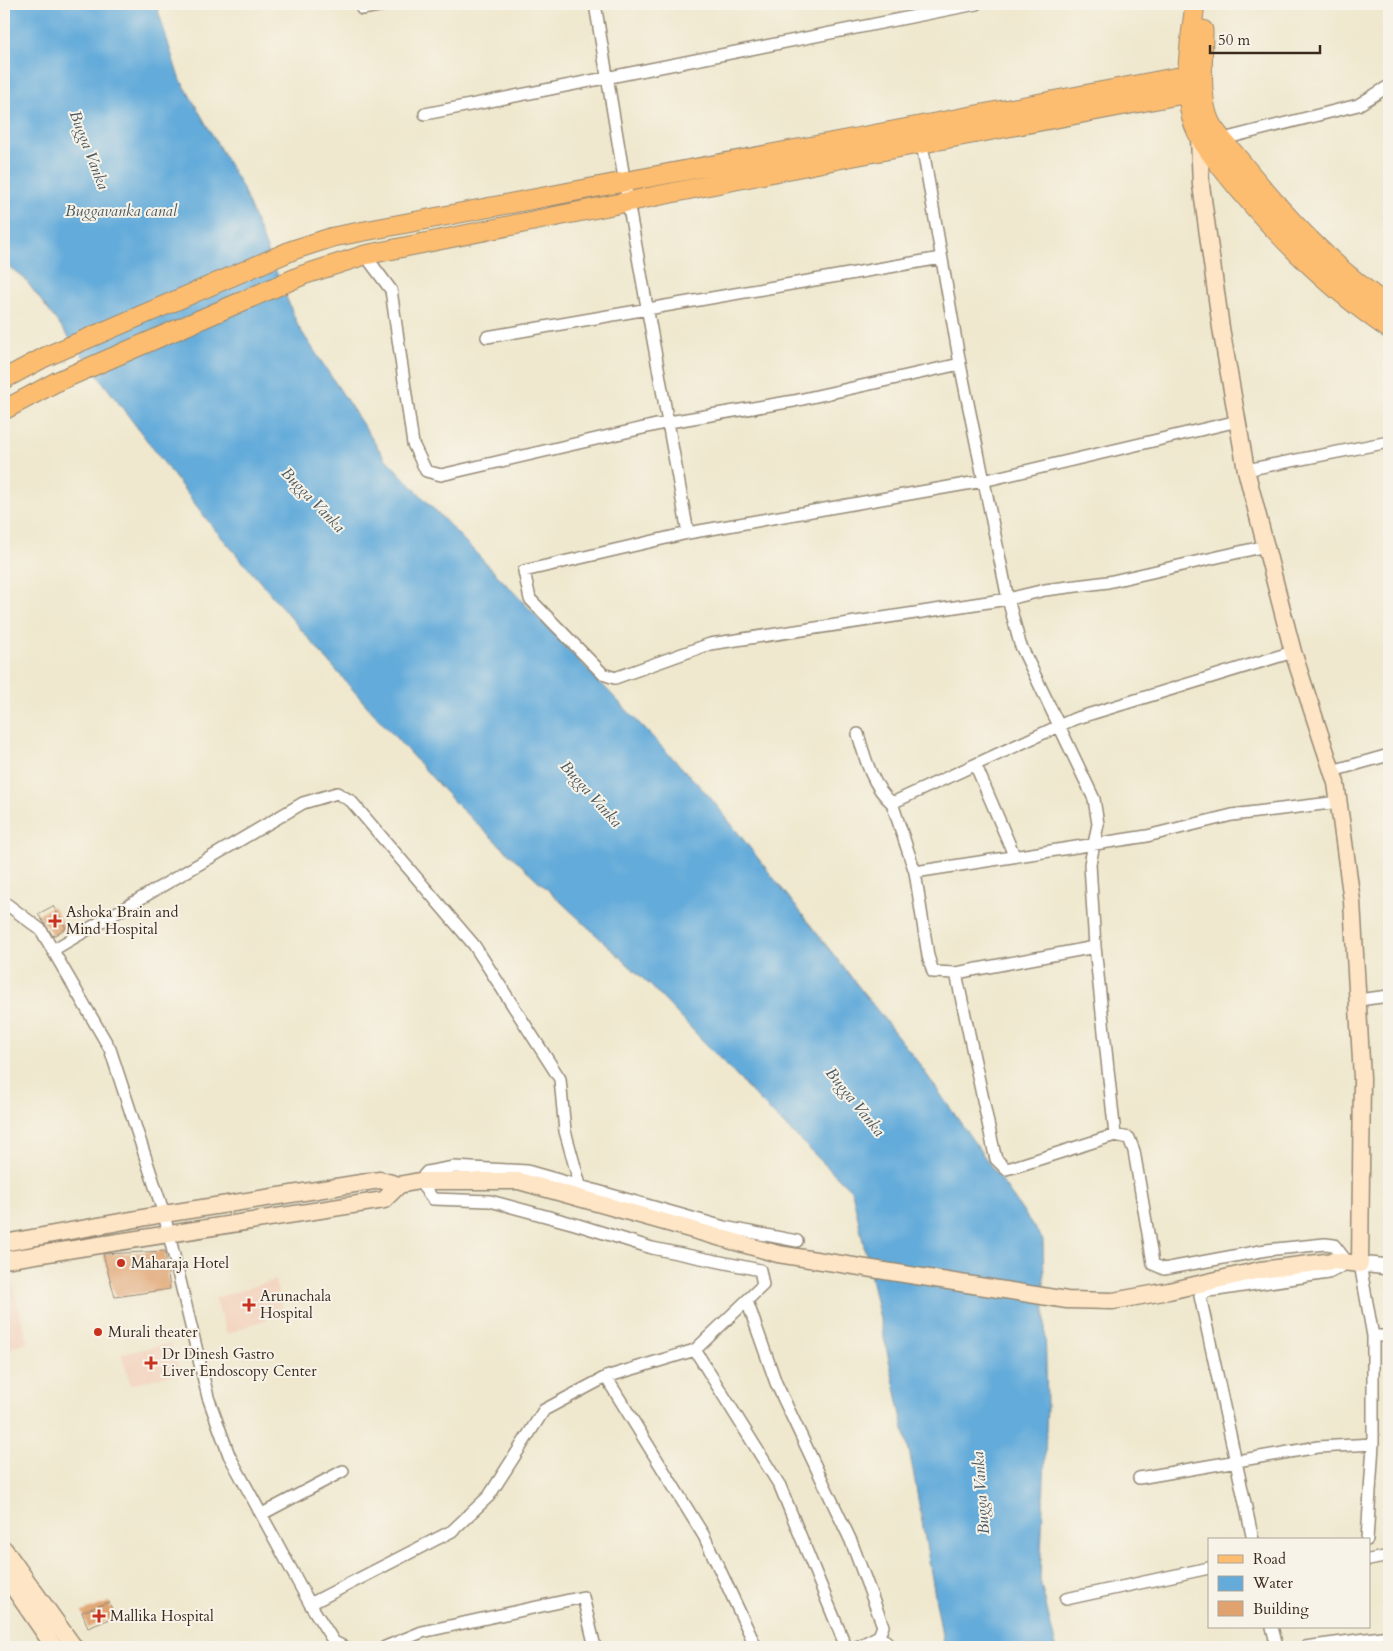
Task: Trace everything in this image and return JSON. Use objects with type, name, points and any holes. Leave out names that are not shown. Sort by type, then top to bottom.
[{"type":"main road","points":[[4,1243],[164,1214],[380,1180],[399,1185],[420,1181],[519,1181],[778,1254],[1067,1300],[1113,1301],[1169,1291],[1260,1270],[1334,1262],[1354,1264],[1362,1078],[1352,901],[1339,802],[1332,771],[1293,652],[1246,470],[1221,328],[1204,204],[1199,138],[1190,111],[1189,84],[1195,4]]},
{"type":"main road","points":[[1202,4],[1205,101],[1211,124],[1262,188],[1336,264],[1389,306]]},
{"type":"main road","points":[[4,410],[56,382],[303,275],[365,255],[922,144],[1189,84]]},
{"type":"main road","points":[[4,379],[45,357],[293,250],[333,237],[625,182],[1189,84]]},
{"type":"main road","points":[[1199,138],[1249,202],[1323,278],[1364,312],[1389,329]]},
{"type":"main road","points":[[4,1260],[168,1232],[384,1200],[399,1185]]},
{"type":"main road","points":[[4,1549],[74,1647]]},
{"type":"main road","points":[[4,1574],[54,1647]]},
{"type":"street","points":[[362,9],[389,4]]},
{"type":"street","points":[[595,4],[628,202],[688,533]]},
{"type":"street","points":[[426,114],[607,76],[976,4]]},
{"type":"street","points":[[1223,139],[1358,105],[1389,86]]},
{"type":"street","points":[[922,144],[960,364],[1008,599],[1020,644],[1094,799],[1098,824],[1090,864],[1095,947],[1115,1135]]},
{"type":"street","points":[[365,255],[391,290],[414,444],[426,472],[441,475],[668,422],[794,401],[960,364]]},
{"type":"street","points":[[486,337],[941,258]]},
{"type":"street","points":[[1238,421],[983,481],[688,533],[524,571],[530,599],[603,674],[614,678],[710,644],[1008,599],[1045,590],[1108,582],[1266,546]]},
{"type":"street","points":[[1246,470],[1389,442]]},
{"type":"street","points":[[892,803],[976,766],[1074,718],[1293,652]]},
{"type":"street","points":[[858,734],[866,762],[884,796],[892,803],[915,872],[928,956],[933,972],[956,973],[1095,947]]},
{"type":"street","points":[[1332,771],[1389,755]]},
{"type":"street","points":[[976,766],[1014,855]]},
{"type":"street","points":[[53,950],[303,803],[337,793],[351,801],[474,945],[560,1079],[565,1132],[580,1185]]},
{"type":"street","points":[[915,872],[997,861],[1014,855],[1147,836],[1232,815],[1339,802]]},
{"type":"street","points":[[4,902],[41,930],[110,1049],[164,1214],[208,1398],[228,1455],[310,1604],[334,1642],[344,1647]]},
{"type":"street","points":[[956,973],[994,1151],[1002,1166],[1006,1169],[1115,1135],[1129,1138],[1134,1151],[1153,1264],[1158,1267],[1176,1267],[1266,1250],[1325,1244],[1334,1245],[1354,1264],[1373,1336],[1373,1444],[1367,1538]]},
{"type":"street","points":[[1358,1000],[1389,996]]},
{"type":"street","points":[[310,1604],[452,1530],[489,1496],[544,1410],[606,1377],[695,1350],[764,1285],[760,1270],[652,1248],[575,1224],[490,1201],[433,1199],[420,1181],[427,1172],[454,1167],[527,1171],[724,1227],[797,1241]]},
{"type":"street","points":[[1253,1538],[1237,1459],[1200,1296],[1208,1291],[1328,1273],[1354,1264],[1389,1267]]},
{"type":"street","points":[[747,1301],[776,1383],[851,1541],[883,1626],[879,1636],[857,1647]]},
{"type":"street","points":[[1373,1336],[1389,1336]]},
{"type":"street","points":[[695,1350],[780,1486],[846,1647]]},
{"type":"street","points":[[606,1377],[704,1536],[756,1647]]},
{"type":"street","points":[[1139,1478],[1318,1446],[1373,1444]]},
{"type":"street","points":[[262,1514],[343,1471]]},
{"type":"street","points":[[1370,1560],[1389,1556]]},
{"type":"street","points":[[1066,1599],[1208,1568]]},
{"type":"street","points":[[385,1647],[422,1632],[584,1597],[595,1647]]},
{"type":"street","points":[[1272,1628],[1277,1647]]},
{"type":"street","points":[[1366,1628],[1367,1644]]},
{"type":"street","points":[[879,1636],[887,1642],[888,1647]]},
{"type":"street","points":[[1305,1647],[1367,1644],[1389,1636]]},
{"type":"shaded area","points":[[11,1278],[28,1342],[4,1350],[4,1280]]},
{"type":"shaded area","name":"Arunachala Hospital","points":[[275,1280],[283,1313],[227,1334],[215,1298]]},
{"type":"shaded area","name":"Dr Dinesh Gastro Liver Endoscopy Center","points":[[171,1343],[180,1372],[131,1385],[121,1354]]},
{"type":"water","name":"Buggavanka canal","points":[[4,4],[156,4],[178,75],[242,187],[298,326],[384,457],[710,797],[917,1061],[1043,1240],[1047,1405],[1040,1580],[1056,1647],[944,1647],[913,1470],[852,1191],[762,1103],[651,986],[458,806],[366,705],[211,525],[24,278],[4,263]]},
{"type":"building","points":[[53,906],[66,928],[53,936],[38,914]]},
{"type":"building","points":[[165,1251],[170,1289],[115,1297],[103,1254]]},
{"type":"building","points":[[109,1602],[115,1617],[88,1628],[82,1612]]},
{"type":"place","name":"Ashoka Brain and Mind Hospital","points":[[55,921]]},
{"type":"place","name":"Maharaja Hotel","points":[[121,1263]]},
{"type":"place","name":"Arunachala Hospital","points":[[249,1305]]},
{"type":"place","name":"Murali theater","points":[[98,1332]]},
{"type":"place","name":"Dr Dinesh Gastro Liver Endoscopy Center","points":[[151,1363]]},
{"type":"place","name":"Mallika Hospital","points":[[99,1616]]},
{"type":"water label","name":"Bugga Vanka","points":[[89,150]]},
{"type":"water label","name":"Bugga Vanka","points":[[313,500]]},
{"type":"water label","name":"Bugga Vanka","points":[[591,794]]},
{"type":"water label","name":"Bugga Vanka","points":[[855,1102]]},
{"type":"water label","name":"Bugga Vanka","points":[[981,1493]]}]
